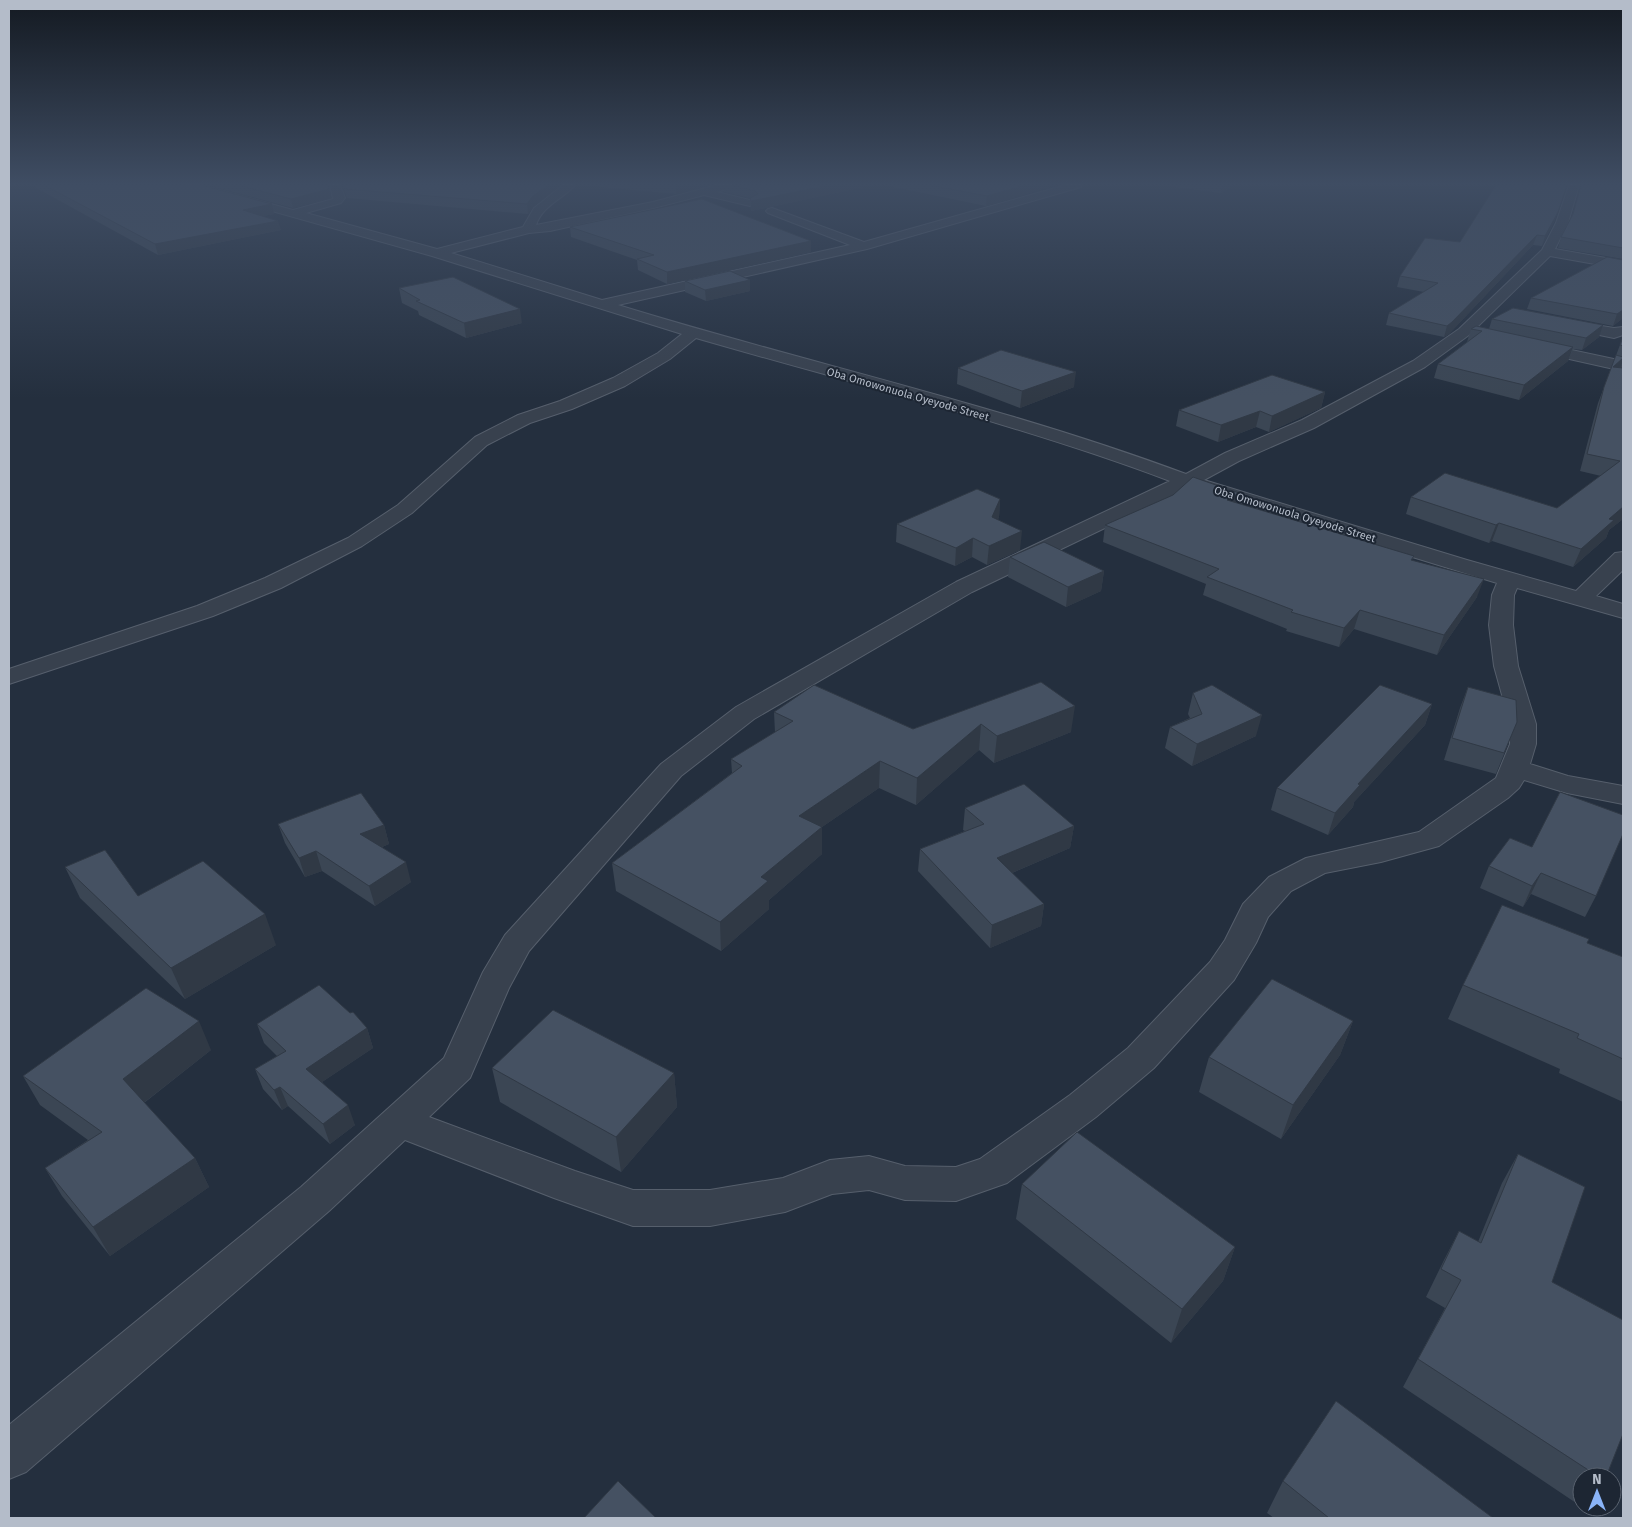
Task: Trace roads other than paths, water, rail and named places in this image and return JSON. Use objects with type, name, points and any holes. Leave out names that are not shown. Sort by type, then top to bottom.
[{"type":"street","name":"Oba Omowonuola Oyeyode Street","points":[[448,256],[693,333],[1107,451],[1187,481],[1623,612]]},
{"type":"street","points":[[602,304],[817,256]]},
{"type":"street","points":[[9,1455],[315,1199],[457,1068],[472,1040],[505,960],[517,943],[678,764],[745,713],[964,587],[1187,481],[1232,457],[1308,424],[1419,364],[1464,332],[1543,256]]},
{"type":"street","points":[[1572,256],[1623,265]]},
{"type":"street","points":[[1490,309],[1509,313]]},
{"type":"street","points":[[1547,320],[1614,333],[1623,331]]},
{"type":"street","points":[[1464,332],[1482,336]]},
{"type":"street","points":[[9,677],[206,611],[273,583],[355,542],[405,509],[487,437],[524,419],[566,405],[619,382],[664,356],[693,333]]},
{"type":"street","points":[[1519,344],[1623,366]]},
{"type":"street","points":[[1580,599],[1623,558]]},
{"type":"street","points":[[399,1122],[568,1186],[633,1208],[710,1208],[785,1195],[830,1177],[869,1173],[905,1182],[956,1184],[993,1171],[1083,1106],[1141,1058],[1222,971],[1240,943],[1254,912],[1280,884],[1317,865],[1382,852],[1429,838],[1498,792],[1509,782],[1523,744],[1523,724],[1506,666],[1501,625],[1503,595],[1510,579]]},
{"type":"street","points":[[1513,767],[1541,778],[1574,787],[1623,795]]}]
